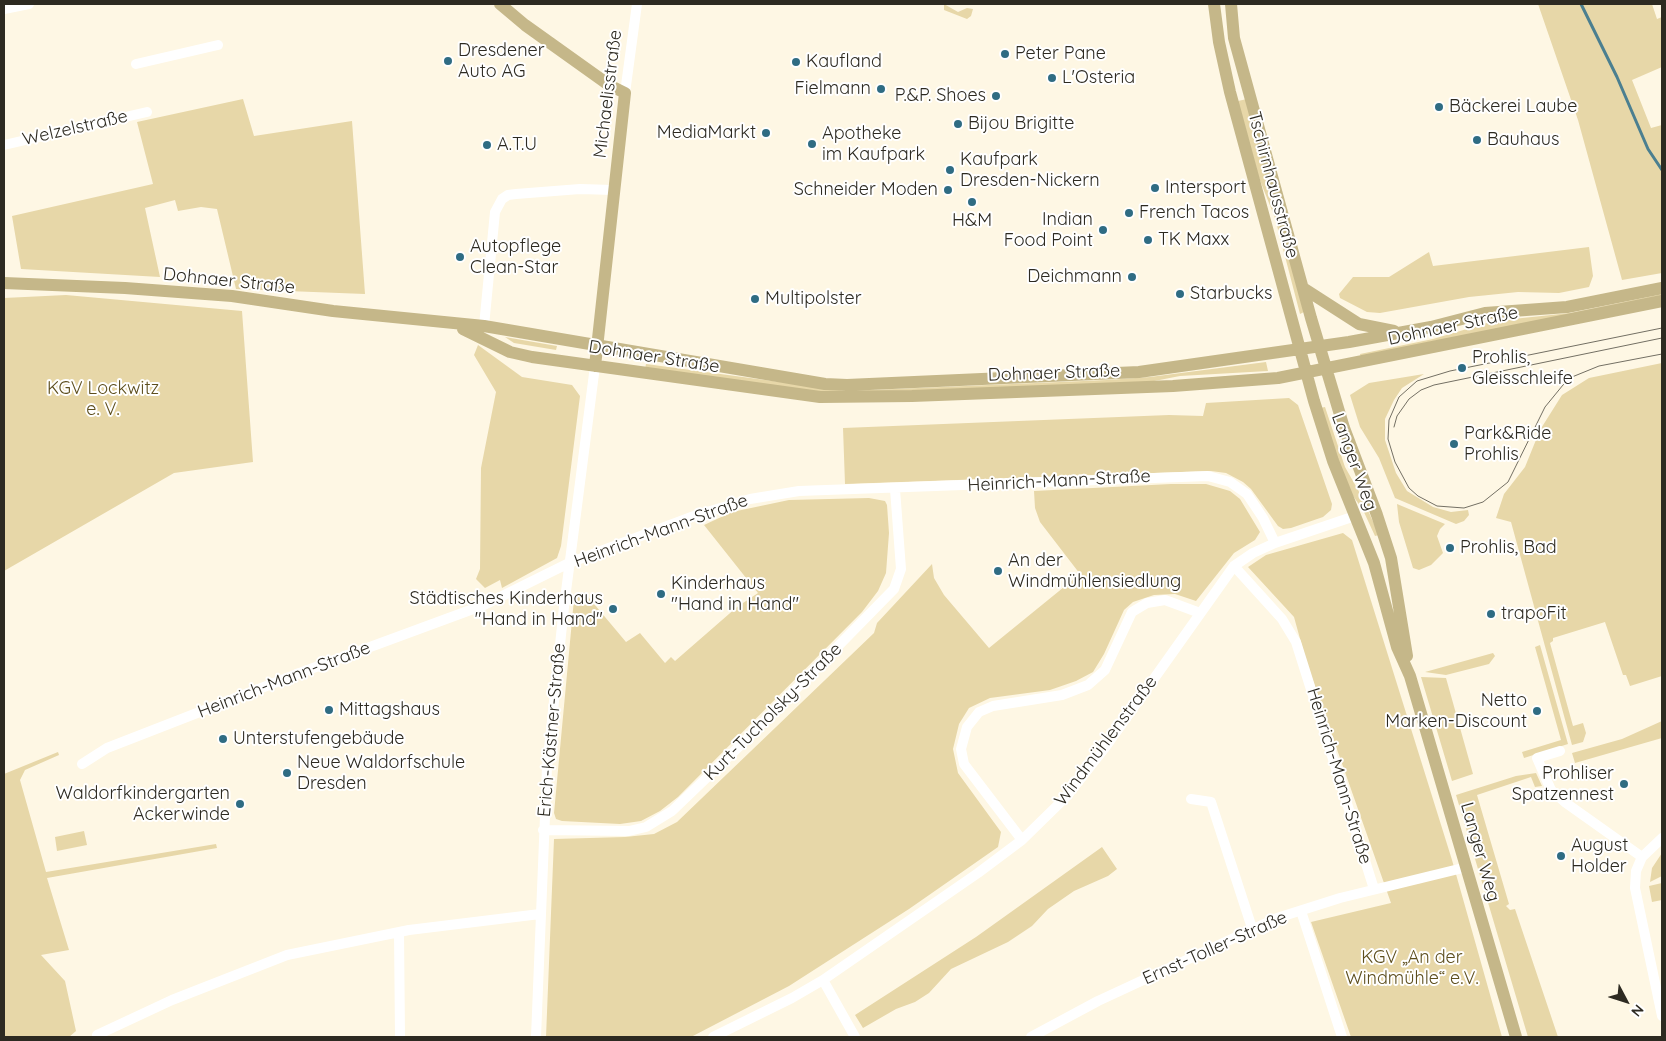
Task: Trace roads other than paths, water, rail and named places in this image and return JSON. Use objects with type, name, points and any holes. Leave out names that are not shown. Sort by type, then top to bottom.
[{"type":"main road","points":[[500,4],[525,25],[603,81],[625,93]]},
{"type":"main road","name":"Tschirnhausstraße","points":[[1214,4],[1219,42],[1230,92],[1306,373]]},
{"type":"main road","name":"Tschirnhausstraße","points":[[1231,4],[1234,38],[1326,370]]},
{"type":"main road","name":"Michaelisstraße","points":[[596,366],[613,190],[625,93]]},
{"type":"main road","name":"Dohnaer Straße","points":[[4,283],[117,287],[232,296],[334,311],[484,326],[825,384],[847,385],[1139,372],[1319,347],[1455,322],[1485,313],[1567,307],[1662,288]]},
{"type":"main road","points":[[1302,288],[1359,324],[1398,332]]},
{"type":"main road","name":"Dohnaer Straße","points":[[450,324],[482,336],[510,352],[532,357],[779,393],[843,398],[1173,386],[1254,381],[1326,370],[1662,301]]},
{"type":"main road","name":"Langer Weg","points":[[1326,370],[1344,428],[1387,544],[1397,588],[1410,676]]},
{"type":"main road","name":"Langer Weg","points":[[1306,373],[1333,461],[1374,562],[1397,647],[1410,676],[1516,1037]]},
{"type":"street","points":[[4,9],[28,4]]},
{"type":"street","name":"Michaelisstraße","points":[[625,93],[637,4]]},
{"type":"street","points":[[136,64],[218,45]]},
{"type":"street","name":"Welzelstraße","points":[[4,145],[147,112]]},
{"type":"street","points":[[484,326],[496,212],[502,199],[508,195],[516,194],[580,189],[613,190]]},
{"type":"street","name":"Erich-Kästner-Straße","points":[[536,1037],[540,914],[549,751],[569,563],[596,366]]},
{"type":"street","name":"Heinrich-Mann-Straße","points":[[82,764],[107,748],[484,604],[569,563],[694,516],[750,498],[799,491],[895,489],[1208,476],[1230,482],[1247,494],[1263,518],[1275,543]]},
{"type":"street","name":"Kurt-Tucholsky-Straße","points":[[544,830],[629,831],[646,827],[672,811],[746,740],[894,588],[901,569],[895,489]]},
{"type":"street","name":"Windmühlenstraße","points":[[713,1037],[792,998],[823,980],[978,873],[1022,840],[1066,796],[1104,749],[1234,566],[1253,553],[1275,543],[1355,516]]},
{"type":"street","name":"Heinrich-Mann-Straße","points":[[1234,566],[1282,619],[1296,642],[1374,890]]},
{"type":"street","points":[[1022,840],[964,764],[961,749],[967,727],[979,712],[993,706],[1062,695],[1088,685],[1105,670],[1132,612],[1147,603],[1165,600],[1200,613]]},
{"type":"street","points":[[1560,751],[1537,758],[1551,790],[1566,803],[1642,857]]},
{"type":"street","points":[[1191,799],[1211,802],[1252,928]]},
{"type":"street","points":[[1662,838],[1642,857],[1636,871],[1634,888],[1662,1016]]},
{"type":"street","name":"Ernst-Toller-Straße","points":[[1031,1037],[1098,1001],[1252,928],[1300,910],[1467,868]]},
{"type":"street","points":[[1300,910],[1342,1037]]},
{"type":"street","points":[[97,1035],[172,1000],[287,955],[399,932],[540,914]]},
{"type":"street","points":[[399,932],[400,1037]]},
{"type":"street","points":[[823,980],[855,1037]]},
{"type":"waterway","points":[[1581,4],[1617,77],[1648,149],[1662,170]]},
{"type":"tram line","points":[[1662,328],[1450,371],[1417,381],[1399,397],[1389,420],[1388,439],[1395,462],[1409,488],[1418,496],[1437,506],[1464,508],[1483,502],[1508,482],[1545,407],[1572,377],[1599,366],[1662,354]]},
{"type":"tram line","points":[[1394,427],[1397,416],[1409,399],[1421,390],[1434,385],[1662,338]]},
{"type":"place","name":"Peter Pane","points":[[1005,54]]},
{"type":"place","name":"Dresdener Auto AG","points":[[448,61]]},
{"type":"place","name":"Kaufland","points":[[796,62]]},
{"type":"place","name":"L'Osteria","points":[[1052,78]]},
{"type":"place","name":"Fielmann","points":[[881,89]]},
{"type":"place","name":"P.&P. Shoes","points":[[996,96]]},
{"type":"place","name":"Bäckerei Laube","points":[[1439,107]]},
{"type":"place","name":"Bijou Brigitte","points":[[958,124]]},
{"type":"place","name":"MediaMarkt","points":[[766,133]]},
{"type":"place","name":"Bauhaus","points":[[1477,140]]},
{"type":"place","name":"Apotheke im Kaufpark","points":[[812,144]]},
{"type":"place","name":"A.T.U","points":[[487,145]]},
{"type":"place","name":"Kaufpark Dresden-Nickern","points":[[950,170]]},
{"type":"place","name":"Intersport","points":[[1155,188]]},
{"type":"place","name":"Schneider Moden","points":[[948,190]]},
{"type":"place","name":"H&M","points":[[972,202]]},
{"type":"place","name":"French Tacos","points":[[1129,213]]},
{"type":"place","name":"Indian Food Point","points":[[1103,230]]},
{"type":"place","name":"TK Maxx","points":[[1148,240]]},
{"type":"place","name":"Autopflege Clean-Star","points":[[460,257]]},
{"type":"place","name":"Deichmann","points":[[1132,277]]},
{"type":"place","name":"Starbucks","points":[[1180,294]]},
{"type":"place","name":"Multipolster","points":[[755,299]]},
{"type":"place","name":"Prohlis, Gleisschleife","points":[[1462,368]]},
{"type":"place","name":"Park&Ride Prohlis","points":[[1454,444]]},
{"type":"place","name":"Prohlis, Bad","points":[[1450,548]]},
{"type":"place","name":"An der Windmühlensiedlung","points":[[998,571]]},
{"type":"place","name":"Kinderhaus \"Hand in Hand\"","points":[[661,594]]},
{"type":"place","name":"Städtisches Kinderhaus \"Hand in Hand\"","points":[[613,609]]},
{"type":"place","name":"trapoFit","points":[[1491,614]]},
{"type":"place","name":"Mittagshaus","points":[[329,710]]},
{"type":"place","name":"Netto Marken-Discount","points":[[1537,711]]},
{"type":"place","name":"Unterstufengebäude","points":[[223,739]]},
{"type":"place","name":"Neue Waldorfschule Dresden","points":[[287,773]]},
{"type":"place","name":"Prohliser Spatzennest","points":[[1624,784]]},
{"type":"place","name":"Waldorfkindergarten Ackerwinde","points":[[240,804]]},
{"type":"place","name":"August Holder","points":[[1561,856]]},
{"type":"park label","name":"KGV Lockwitz e. V.","points":[[103,399]]},
{"type":"park label","name":"KGV „An der Windmühle“ e.V.","points":[[1412,968]]}]
